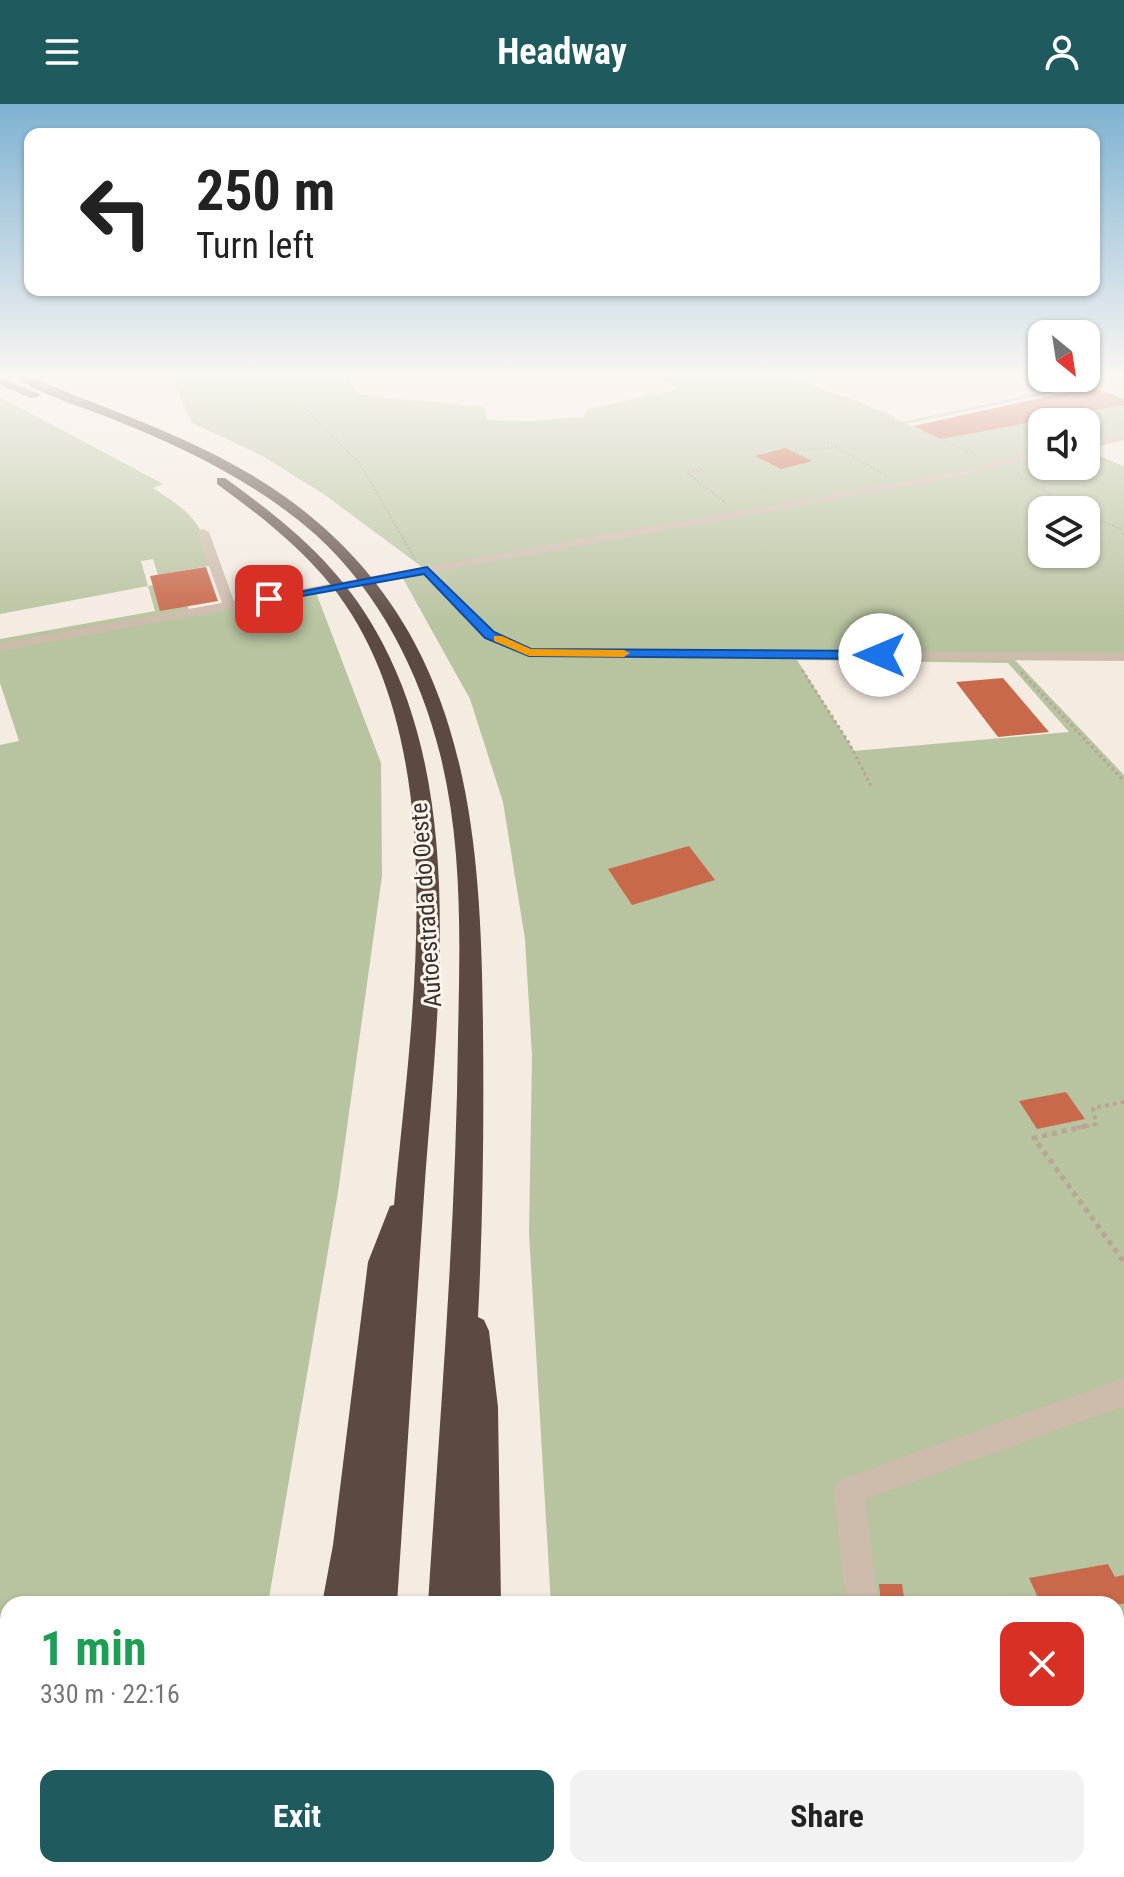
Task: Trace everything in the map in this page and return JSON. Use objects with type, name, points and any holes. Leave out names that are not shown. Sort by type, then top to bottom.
[{"type":"highway","name":"Autoestrada do Oeste","points":[[182,460],[244,495],[311,551],[348,597],[393,681],[414,756],[427,857],[429,916],[379,1596]]},
{"type":"highway","name":"Autoestrada do Oeste","points":[[213,460],[256,483],[301,515],[344,555],[375,591],[424,680],[453,769],[467,876],[472,1084],[467,1273],[457,1392],[447,1596]]},
{"type":"highway","points":[[342,1596],[351,1545],[383,1262],[410,1187]]},
{"type":"highway","points":[[467,1273],[481,1407],[482,1596]]},
{"type":"street","points":[[0,647],[900,485],[1018,460]]},
{"type":"street","points":[[203,532],[229,606]]},
{"type":"street","points":[[427,570],[490,635],[529,653],[1124,657]]},
{"type":"street","points":[[861,1596],[849,1490],[1124,1392]]},
{"type":"path","points":[[357,460],[385,504],[405,548],[427,570]]},
{"type":"path","points":[[858,460],[900,485]]},
{"type":"path","points":[[1104,460],[1124,467]]},
{"type":"path","points":[[997,464],[1052,496]]},
{"type":"path","points":[[702,469],[687,473],[741,514]]},
{"type":"path","points":[[1100,521],[1124,530]]},
{"type":"path","points":[[792,655],[849,743],[872,788]]},
{"type":"path","points":[[1007,656],[1124,781]]},
{"type":"path","points":[[1124,1102],[1093,1108],[1096,1124],[1034,1138],[1124,1262]]},
{"type":"green space","points":[[0,460],[118,460],[163,484],[153,488],[193,519],[215,565],[158,575],[153,559],[141,561],[148,586],[0,614]]},
{"type":"green space","points":[[269,460],[1028,460],[1028,480],[1100,480],[1100,460],[1107,460],[1124,468],[1124,657],[1012,657],[1124,775],[1124,1596],[551,1596],[529,1233],[532,1056],[525,939],[503,802],[470,699],[401,575],[426,570],[325,495]],"holes":[[[797,660],[1008,663],[1069,732],[854,751]]]},
{"type":"green space","points":[[180,581],[190,613],[315,590],[381,763],[382,876],[338,1192],[269,1596],[0,1596],[0,745],[19,741],[0,683],[0,639],[155,611],[148,586]]},
{"type":"building","points":[[762,460],[812,461],[781,469]]},
{"type":"building","points":[[206,567],[218,601],[160,611],[150,576]]},
{"type":"building","points":[[1003,678],[1049,732],[998,737],[956,682]]},
{"type":"building","points":[[689,846],[715,880],[632,905],[608,869]]},
{"type":"building","points":[[1066,1092],[1085,1119],[1037,1129],[1019,1101]]},
{"type":"building","points":[[1108,1564],[1115,1577],[1124,1575],[1124,1596],[1037,1596],[1029,1578]]},
{"type":"building","points":[[879,1584],[902,1584],[904,1596],[880,1596]]},
{"type":"slow traffic","points":[[498,639],[529,653],[624,653]]},
{"type":"route","points":[[269,599],[427,570],[490,635],[529,653],[880,655]]}]
